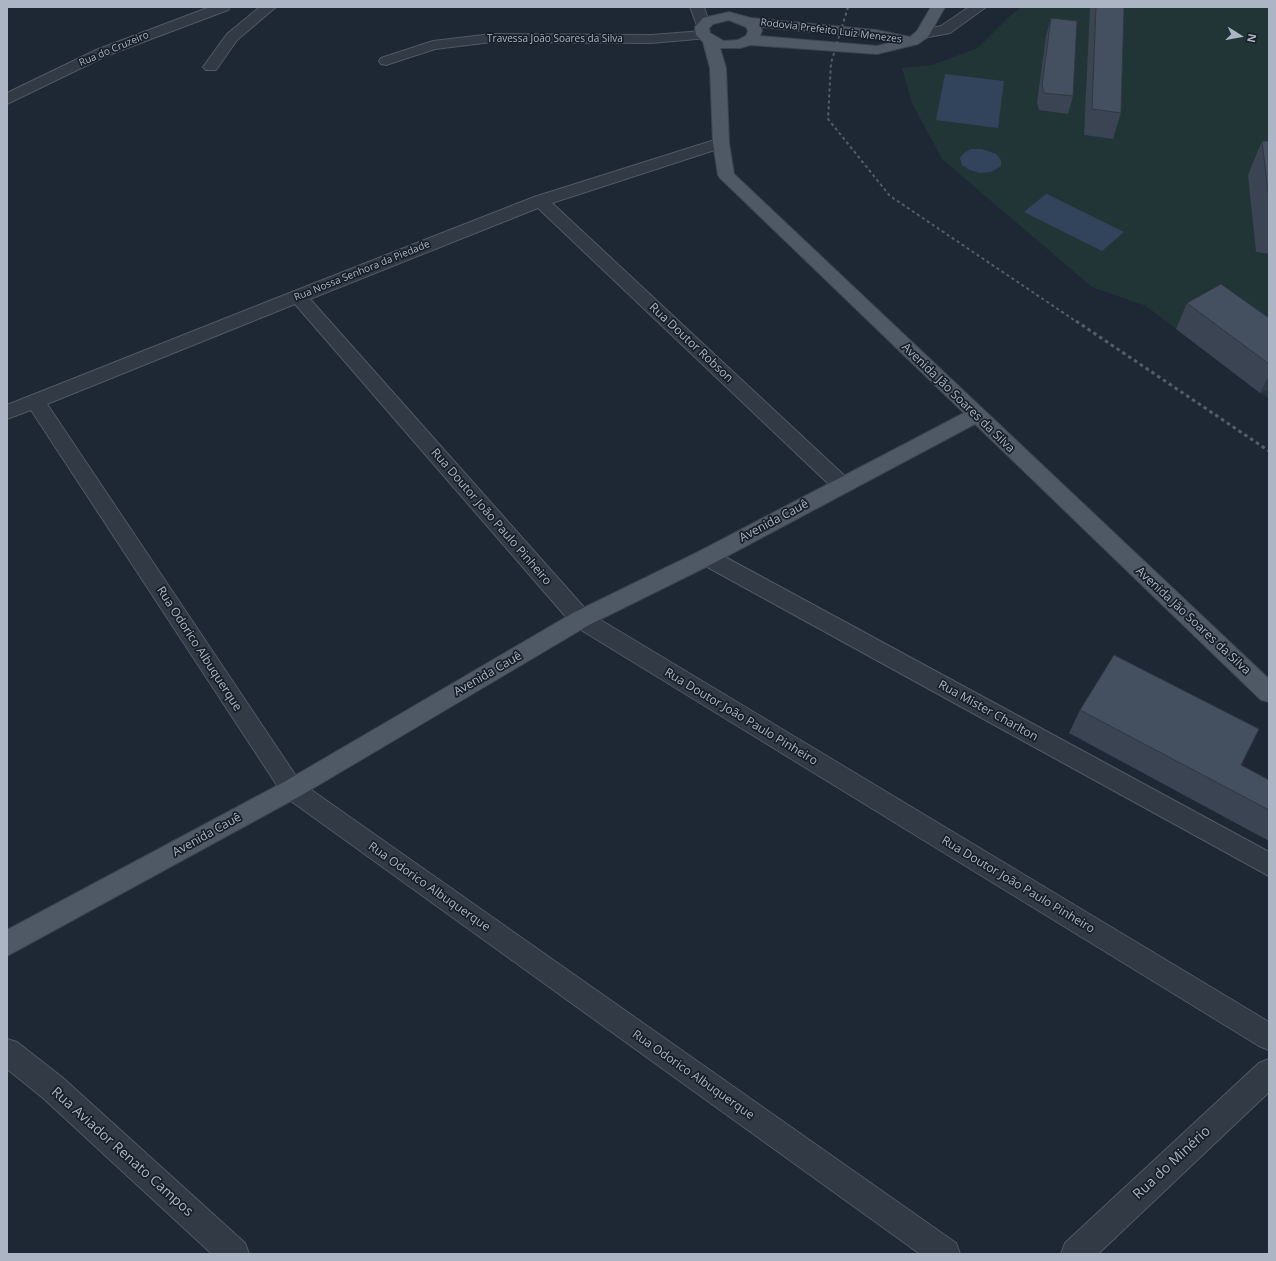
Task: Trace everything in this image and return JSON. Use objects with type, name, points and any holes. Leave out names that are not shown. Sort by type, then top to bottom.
[{"type":"main road","points":[[706,30],[723,7]]},
{"type":"main road","points":[[918,37],[938,7]]},
{"type":"main road","name":"Rodovia Prefeito Luiz Menezes","points":[[726,16],[743,16],[876,34],[918,37],[877,50],[742,43],[724,45],[706,30],[726,16]]},
{"type":"main road","points":[[718,68],[742,43],[754,36],[754,26],[743,16]]},
{"type":"main road","name":"Avenida Jão Soares da Silva","points":[[706,30],[718,68],[721,143],[726,175],[1269,693]]},
{"type":"main road","name":"Avenida Cauê","points":[[7,944],[292,789],[581,619],[707,557],[976,415]]},
{"type":"street","name":"Rua do Cruzeiro","points":[[7,99],[101,53],[223,7]]},
{"type":"street","points":[[211,66],[232,37],[269,7]]},
{"type":"street","points":[[697,7],[706,30]]},
{"type":"street","points":[[918,37],[945,30],[979,7]]},
{"type":"street","name":"Travessa João Soares da Silva","points":[[386,61],[433,45],[492,38],[651,39],[706,30]]},
{"type":"street","name":"Rua Nossa Senhora da Piedade","points":[[7,412],[540,201],[721,143]]},
{"type":"street","name":"Rua Doutor Robson","points":[[540,201],[842,485]]},
{"type":"street","name":"Rua Doutor João Paulo Pinheiro","points":[[298,296],[581,619],[1269,1037]]},
{"type":"street","name":"Rua Odorico Albuquerque","points":[[35,401],[292,789],[945,1254]]},
{"type":"street","name":"Rua Mister Charlton","points":[[707,557],[1269,865]]},
{"type":"street","name":"Rua Aviador Renato Campos","points":[[7,1052],[53,1088],[234,1254]]},
{"type":"street","name":"Rua do Minério","points":[[1076,1254],[1269,1073]]},
{"type":"green space","points":[[1022,7],[1269,7],[1269,399],[1146,306],[1092,287],[942,159],[912,103],[902,68],[932,65],[978,48],[1010,16]]},
{"type":"water","points":[[945,74],[1004,81],[998,128],[936,120]]},
{"type":"water","points":[[971,149],[982,149],[996,154],[1001,160],[1001,166],[991,172],[980,173],[970,170],[962,165],[960,158],[964,153]]},
{"type":"water","points":[[1046,194],[1124,232],[1102,251],[1024,212]]},
{"type":"building","points":[[1096,7],[1124,7],[1121,113],[1092,109]]},
{"type":"building","points":[[1051,18],[1077,21],[1073,96],[1044,93],[1042,85]]},
{"type":"building","points":[[1262,141],[1269,141],[1269,200]]},
{"type":"building","points":[[1221,284],[1269,318],[1269,364],[1187,303]]},
{"type":"building","points":[[1114,655],[1259,729],[1241,765],[1269,780],[1269,810],[1080,710]]},
{"type":"railway","points":[[848,7],[831,63],[828,119],[890,196],[1077,322]]},
{"type":"railway","points":[[1076,321],[1269,451]]}]
